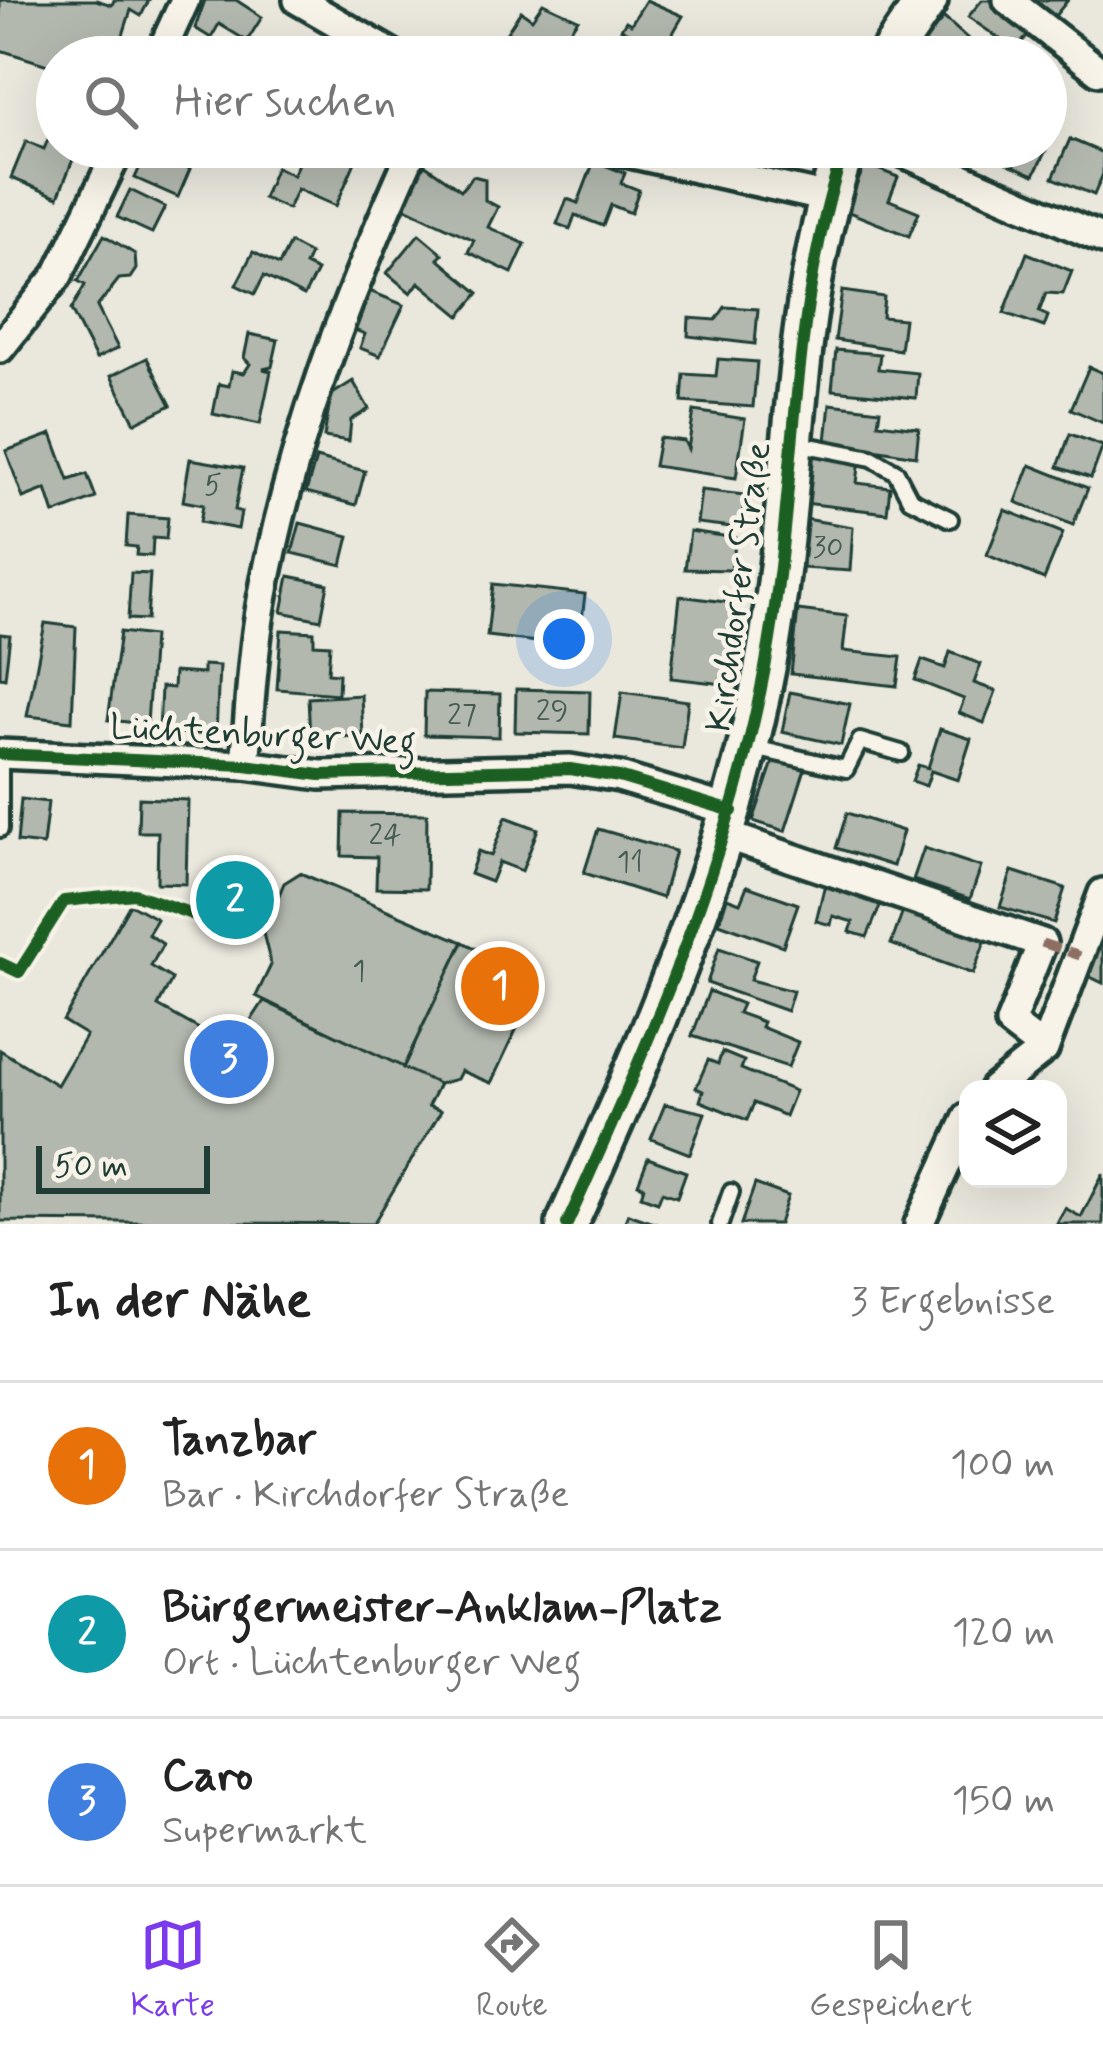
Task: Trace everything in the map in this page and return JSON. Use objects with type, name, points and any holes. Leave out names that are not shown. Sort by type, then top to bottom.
[{"type":"street","points":[[168,36],[184,0]]},
{"type":"street","points":[[298,0],[361,36]]},
{"type":"street","points":[[902,36],[927,0]]},
{"type":"street","points":[[1009,0],[1055,36]]},
{"type":"street","points":[[1067,46],[1099,71]]},
{"type":"street","points":[[0,348],[67,261],[110,168]]},
{"type":"street","points":[[245,765],[262,602],[307,412],[369,246],[404,168]]},
{"type":"street","points":[[696,168],[828,198]]},
{"type":"street","name":"Kirchdorfer Straße","points":[[567,1224],[674,982],[729,823],[766,663],[810,269],[838,168]]},
{"type":"street","points":[[939,168],[1103,239]]},
{"type":"street","name":"Lüchtenburger Weg","points":[[0,754],[245,765],[320,775],[571,769],[620,777],[1042,944],[1010,1023],[1044,1049]]},
{"type":"street","points":[[1005,1080],[1044,1049],[1103,893]]},
{"type":"street","points":[[919,1224],[959,1137]]},
{"type":"lane","points":[[790,442],[872,458],[896,472],[910,499],[950,519]]},
{"type":"lane","points":[[748,747],[846,769],[860,741],[901,752]]},
{"type":"lane","points":[[0,765],[0,829]]},
{"type":"lane","points":[[720,1224],[731,1192]]},
{"type":"building","points":[[0,0],[96,0],[112,5],[114,0],[149,0],[141,16],[131,10],[123,36],[36,36],[36,61],[0,50]]},
{"type":"building","points":[[205,0],[236,0],[262,17],[250,36],[239,36],[219,24],[212,36],[195,28]]},
{"type":"building","points":[[646,0],[683,16],[671,36],[625,36],[627,32],[621,29],[626,21],[631,24]]},
{"type":"building","points":[[982,0],[991,0],[1030,32],[1027,36],[996,36],[968,17]]},
{"type":"building","points":[[1034,0],[1068,0],[1055,16]]},
{"type":"building","points":[[543,3],[578,19],[566,36],[513,36],[507,32],[521,11],[532,19]]},
{"type":"building","points":[[944,18],[965,36],[927,36]]},
{"type":"building","points":[[1070,139],[1103,153],[1103,174],[1094,195],[1053,178],[1057,168],[1067,168]]},
{"type":"building","points":[[26,141],[36,145],[36,168],[70,168],[58,197],[11,178]]},
{"type":"building","points":[[140,168],[190,169],[178,197],[135,178]]},
{"type":"building","points":[[276,168],[293,175],[296,168],[352,168],[336,206],[297,189],[288,209],[263,198]]},
{"type":"building","points":[[422,168],[430,168],[461,190],[473,176],[485,179],[485,200],[498,207],[488,227],[525,244],[512,273],[468,252],[474,240],[404,207]]},
{"type":"building","points":[[591,168],[625,173],[621,183],[639,190],[631,213],[611,205],[603,226],[575,215],[570,229],[557,224],[567,199],[578,203]]},
{"type":"building","points":[[863,168],[875,168],[898,177],[889,200],[919,212],[909,236],[846,211]]},
{"type":"building","points":[[130,190],[165,207],[152,233],[117,217]]},
{"type":"building","points":[[419,234],[443,254],[438,259],[479,293],[460,316],[419,282],[411,293],[387,273]]},
{"type":"building","points":[[104,235],[135,254],[136,269],[130,278],[119,279],[97,307],[118,348],[96,359],[71,310],[85,285],[78,281]]},
{"type":"building","points":[[290,243],[310,254],[305,265],[317,271],[304,296],[264,276],[255,294],[236,285],[253,252],[279,265]]},
{"type":"building","points":[[1027,253],[1072,271],[1063,294],[1046,293],[1039,312],[1048,316],[1044,327],[1004,313]]},
{"type":"building","points":[[367,290],[404,305],[380,356],[360,348],[365,334],[352,329]]},
{"type":"building","points":[[842,291],[884,297],[882,317],[904,319],[900,350],[835,340]]},
{"type":"building","points":[[725,307],[758,309],[755,344],[688,336],[689,318],[716,320]]},
{"type":"building","points":[[249,334],[278,340],[272,367],[263,369],[271,371],[260,424],[213,414],[219,384],[229,386],[232,371],[244,373],[250,364],[244,358]]},
{"type":"building","points":[[836,350],[880,354],[878,369],[918,373],[916,398],[832,390]]},
{"type":"building","points":[[147,358],[171,405],[135,423],[111,376]]},
{"type":"building","points":[[718,359],[757,362],[753,407],[682,402],[684,374],[716,376]]},
{"type":"building","points":[[1089,367],[1103,373],[1103,423],[1071,409]]},
{"type":"building","points":[[353,381],[369,409],[351,420],[349,441],[324,437],[331,395]]},
{"type":"building","points":[[830,404],[880,410],[878,423],[919,428],[916,456],[826,441]]},
{"type":"building","points":[[694,411],[745,419],[736,478],[654,466],[659,438],[684,441],[688,449]]},
{"type":"building","points":[[52,434],[69,480],[87,474],[96,498],[54,514],[46,489],[23,498],[6,451]]},
{"type":"building","points":[[1070,434],[1103,446],[1091,478],[1058,467]]},
{"type":"building","points":[[810,453],[860,459],[857,483],[890,487],[887,513],[804,503]]},
{"type":"building","points":[[316,458],[365,471],[356,505],[306,492]]},
{"type":"building","points":[[190,459],[243,468],[235,510],[241,512],[238,529],[200,522],[203,505],[183,501]]},
{"type":"building","points":[[1030,465],[1088,488],[1073,525],[1016,502]]},
{"type":"building","points":[[701,490],[745,495],[741,528],[697,523]]},
{"type":"building","points":[[1005,510],[1063,533],[1044,579],[987,555]]},
{"type":"building","points":[[128,515],[168,518],[166,539],[153,538],[152,556],[136,555],[137,547],[126,546]]},
{"type":"building","points":[[805,519],[853,527],[850,571],[803,568]]},
{"type":"building","points":[[300,523],[349,536],[342,565],[292,553]]},
{"type":"building","points":[[690,531],[736,538],[731,570],[685,569]]},
{"type":"building","points":[[131,573],[150,574],[147,620],[128,619]]},
{"type":"building","points":[[289,576],[328,584],[321,620],[282,612]]},
{"type":"building","points":[[493,584],[585,594],[579,647],[487,636]]},
{"type":"building","points":[[680,596],[733,603],[724,684],[671,678]]},
{"type":"building","points":[[798,610],[847,616],[843,651],[901,657],[897,686],[791,674]]},
{"type":"building","points":[[45,623],[76,627],[72,721],[27,716]]},
{"type":"building","points":[[281,630],[314,632],[314,644],[330,645],[328,673],[339,674],[338,694],[277,689]]},
{"type":"building","points":[[120,632],[153,636],[147,724],[108,720]]},
{"type":"building","points":[[0,634],[10,635],[5,678],[0,677]]},
{"type":"building","points":[[950,652],[981,664],[974,683],[996,691],[984,723],[959,713],[964,699],[915,680],[922,660],[945,668]]},
{"type":"building","points":[[203,665],[219,666],[216,735],[159,732],[161,687],[173,688],[174,672],[203,674]]},
{"type":"building","points":[[516,689],[590,691],[589,734],[515,732]]},
{"type":"building","points":[[425,692],[500,694],[499,737],[424,735]]},
{"type":"building","points":[[622,692],[688,701],[682,748],[615,739]]},
{"type":"building","points":[[790,692],[850,704],[841,745],[782,732]]},
{"type":"building","points":[[361,695],[363,736],[310,738],[308,698]]},
{"type":"building","points":[[940,729],[971,739],[958,780],[931,771],[926,786],[912,781],[918,765],[928,768]]},
{"type":"building","points":[[774,759],[805,769],[785,831],[753,821]]},
{"type":"building","points":[[139,798],[188,800],[186,884],[157,883],[158,832],[138,832]]},
{"type":"building","points":[[21,799],[48,802],[43,845],[17,842]]},
{"type":"building","points":[[343,813],[427,814],[426,889],[376,888],[377,857],[342,856]]},
{"type":"building","points":[[847,813],[903,831],[893,866],[836,848]]},
{"type":"building","points":[[506,817],[538,829],[522,871],[499,862],[491,882],[470,874],[478,851],[491,856]]},
{"type":"building","points":[[598,829],[675,851],[662,898],[584,873]]},
{"type":"building","points":[[924,848],[981,867],[970,899],[913,880]]},
{"type":"building","points":[[1012,871],[1065,888],[1054,923],[1000,907]]},
{"type":"building","points":[[300,873],[463,942],[403,1068],[256,996],[271,965],[263,933],[284,883]]},
{"type":"building","points":[[826,880],[884,897],[867,937],[850,932],[853,922],[833,916],[831,925],[816,921]]},
{"type":"building","points":[[747,886],[798,904],[783,946],[719,923],[727,898],[740,903]]},
{"type":"building","points":[[130,904],[157,919],[148,934],[163,944],[151,966],[172,979],[158,1006],[210,1035],[250,1022],[264,1001],[439,1084],[428,1106],[441,1111],[373,1224],[0,1221],[0,1050],[57,1085],[86,1035],[63,1021]]},
{"type":"building","points":[[905,906],[987,936],[973,974],[891,944]]},
{"type":"building","points":[[1103,931],[1103,983],[1082,973]]},
{"type":"building","points":[[463,942],[524,972],[510,1001],[526,1009],[491,1083],[461,1071],[457,1079],[439,1084],[403,1068]]},
{"type":"building","points":[[719,948],[757,961],[750,980],[793,991],[787,1011],[707,983]]},
{"type":"building","points":[[709,991],[742,1004],[738,1013],[763,1022],[761,1027],[798,1042],[788,1067],[692,1036]]},
{"type":"building","points":[[722,1052],[744,1061],[741,1069],[795,1091],[785,1116],[754,1103],[747,1120],[700,1101],[703,1091],[696,1088],[708,1060],[718,1064]]},
{"type":"building","points":[[665,1104],[705,1113],[690,1154],[651,1139]]},
{"type":"building","points":[[648,1158],[686,1172],[677,1197],[662,1192],[658,1202],[641,1196],[644,1186],[638,1184]]},
{"type":"building","points":[[1103,1174],[1103,1224],[1057,1224],[1065,1208],[1081,1217]]},
{"type":"building","points":[[755,1184],[788,1196],[779,1224],[741,1224]]},
{"type":"building","points":[[628,1214],[657,1224],[624,1224]]},
{"type":"marked path","points":[[1042,943],[1080,956]]},
{"type":"cycle path","points":[[567,1224],[683,952],[749,741],[776,603],[813,275],[839,168]]},
{"type":"cycle path","points":[[0,754],[245,765],[320,775],[570,769],[619,777],[732,811]]},
{"type":"cycle path","points":[[0,963],[19,972],[64,901],[134,894],[198,916]]},
{"type":"place","name":"Bürgermeister-Anklam-Platz","points":[[235,900]]},
{"type":"place","name":"Tanzbar","points":[[500,986]]},
{"type":"place","name":"Caro","points":[[229,1059]]}]
